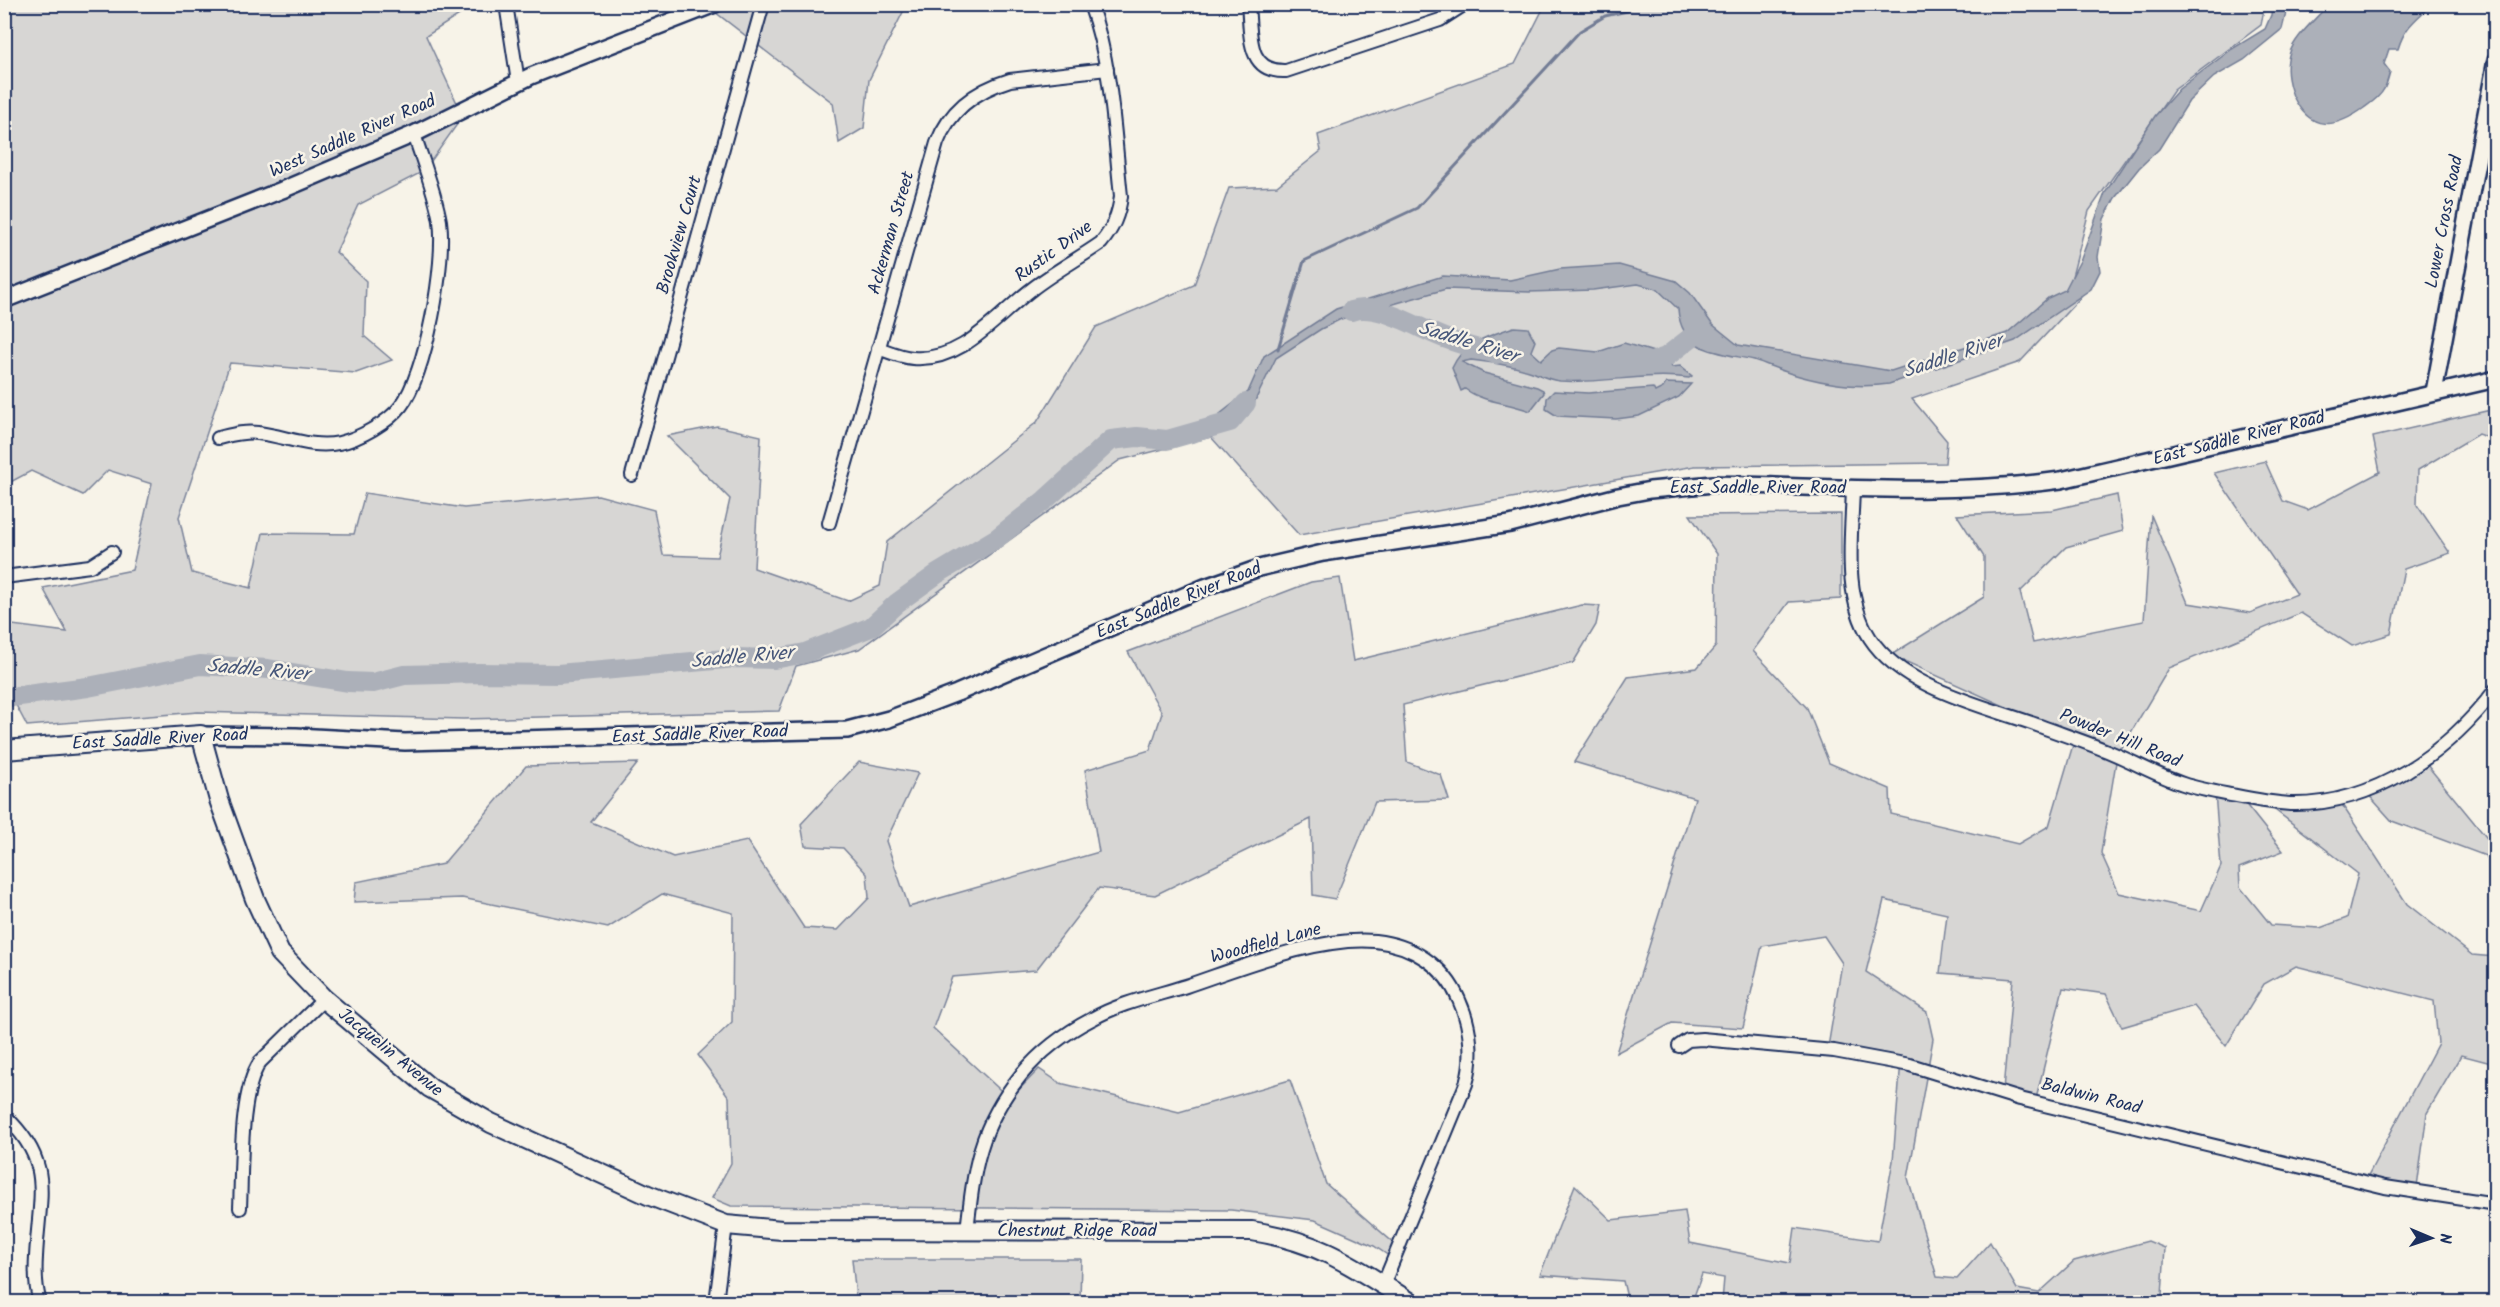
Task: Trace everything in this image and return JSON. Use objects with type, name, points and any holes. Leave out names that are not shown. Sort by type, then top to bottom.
[{"type":"main road","name":"East Saddle River Road","points":[[4,750],[201,735]]},
{"type":"main road","name":"Jacquelin Avenue","points":[[201,735],[219,800],[268,928],[280,953],[324,999],[430,1088],[448,1100],[530,1142],[648,1195],[726,1225]]},
{"type":"main road","name":"Chestnut Ridge Road","points":[[726,1225],[782,1230],[1252,1231],[1277,1235],[1325,1250],[1410,1302]]},
{"type":"street","points":[[506,4],[518,82]]},
{"type":"street","name":"West Saddle River Road","points":[[4,300],[261,198],[414,134],[518,82],[715,4]]},
{"type":"street","name":"Brookview Court","points":[[632,475],[763,4]]},
{"type":"street","name":"Rustic Drive","points":[[878,348],[910,358],[924,358],[954,351],[966,344],[1031,290],[1101,243],[1110,233],[1120,209],[1121,196],[1107,69],[1090,4]]},
{"type":"street","points":[[1248,4],[1252,49],[1256,57],[1268,69],[1277,71],[1440,20],[1465,4]]},
{"type":"street","name":"Lower Cross Road","points":[[2434,392],[2496,60]]},
{"type":"street","name":"Ackerman Street","points":[[829,523],[937,143],[947,123],[957,110],[981,91],[1010,80],[1107,69]]},
{"type":"street","points":[[218,438],[235,434],[258,433],[321,445],[338,443],[367,432],[393,416],[402,404],[418,365],[432,319],[440,248],[440,222],[414,134]]},
{"type":"street","name":"East Saddle River Road","points":[[201,735],[296,736],[405,742],[847,730],[908,712],[1205,587],[1291,560],[1510,524],[1650,490],[1714,484],[1983,489],[2061,480],[2100,473],[2496,379]]},
{"type":"street","name":"Powder Hill Road","points":[[1852,487],[1854,600],[1870,637],[1895,666],[1926,685],[2112,753],[2185,785],[2266,802],[2291,804],[2334,800],[2357,793],[2396,776],[2429,757],[2465,726],[2496,689]]},
{"type":"street","points":[[4,578],[90,566],[112,552]]},
{"type":"street","name":"Woodfield Lane","points":[[967,1231],[974,1169],[985,1136],[995,1114],[1022,1074],[1050,1046],[1070,1032],[1116,1008],[1293,952],[1333,944],[1374,941],[1406,947],[1424,957],[1448,979],[1463,1008],[1471,1046],[1471,1068],[1466,1084],[1383,1285]]},
{"type":"street","points":[[240,1208],[248,1093],[254,1071],[260,1062],[324,999]]},
{"type":"street","name":"Baldwin Road","points":[[1679,1046],[1688,1040],[1702,1039],[1802,1047],[1868,1056],[1910,1065],[2020,1099],[2374,1184],[2445,1198],[2496,1204]]},
{"type":"street","points":[[4,1115],[29,1141],[37,1156],[41,1181],[34,1280],[40,1302]]},
{"type":"street","points":[[716,1302],[726,1225]]},
{"type":"shaded area","points":[[475,5],[426,36],[463,116],[424,171],[358,205],[336,252],[366,281],[364,336],[392,360],[356,373],[230,363],[179,517],[192,573],[251,588],[263,533],[354,534],[365,493],[464,508],[598,495],[654,510],[663,555],[717,557],[730,499],[667,436],[717,426],[761,436],[754,568],[848,601],[880,586],[887,542],[1037,422],[1096,327],[1194,285],[1229,188],[1277,186],[1321,151],[1318,135],[1515,64],[1545,5],[2265,5],[2261,25],[2174,90],[2089,211],[2068,292],[2081,297],[2020,362],[1912,399],[1947,441],[1945,463],[1695,466],[1299,535],[1211,437],[1120,460],[859,649],[796,666],[779,711],[463,719],[198,712],[27,726],[5,684],[5,624],[67,632],[43,588],[132,570],[152,484],[108,470],[83,495],[31,471],[5,485],[4,6]]},
{"type":"shaded area","points":[[713,5],[902,5],[903,12],[869,80],[864,128],[839,143],[833,103],[715,12]]},
{"type":"shaded area","points":[[2495,409],[2495,440],[2478,434],[2418,470],[2417,505],[2450,553],[2404,569],[2391,634],[2352,646],[2301,613],[2169,668],[2117,756],[2101,853],[2119,893],[2201,911],[2221,866],[2215,793],[2244,802],[2283,851],[2239,868],[2240,887],[2271,925],[2320,928],[2347,918],[2358,874],[2267,804],[2339,800],[2407,904],[2472,955],[2495,957],[2495,1064],[2461,1055],[2427,1113],[2416,1195],[2363,1185],[2438,1043],[2434,1001],[2296,966],[2264,984],[2226,1046],[2194,1006],[2122,1027],[2106,994],[2063,988],[2036,1099],[2003,1090],[2013,979],[1940,973],[1947,914],[1884,900],[1866,972],[1927,1012],[1933,1039],[1908,1178],[1937,1277],[1957,1279],[1990,1242],[2017,1289],[2039,1293],[2074,1261],[2148,1241],[2165,1248],[2162,1295],[2180,1302],[1722,1302],[1724,1278],[1702,1274],[1692,1302],[1628,1302],[1623,1281],[1540,1275],[1575,1185],[1611,1220],[1685,1211],[1690,1243],[1790,1263],[1795,1228],[1878,1241],[1893,1161],[1901,1060],[1828,1047],[1842,963],[1824,936],[1762,946],[1743,1028],[1672,1023],[1616,1053],[1695,798],[1574,762],[1628,677],[1697,668],[1716,646],[1717,554],[1690,515],[1841,514],[1841,599],[1789,602],[1753,651],[1807,708],[1829,763],[1890,789],[1891,814],[2018,844],[2049,826],[2075,738],[1891,655],[1984,597],[1984,557],[1957,515],[2052,510],[2117,495],[2123,531],[2066,547],[2020,592],[2033,643],[2144,621],[2151,515],[2188,603],[2250,613],[2297,594],[2214,473],[2265,461],[2283,501],[2308,510],[2380,472],[2373,437]]},
{"type":"shaded area","points":[[1340,578],[1353,661],[1582,605],[1600,606],[1596,625],[1573,663],[1403,705],[1407,762],[1441,775],[1449,800],[1375,802],[1335,899],[1313,895],[1311,819],[1155,895],[1099,888],[1036,970],[952,977],[933,1028],[1010,1099],[1039,1069],[1060,1083],[1179,1112],[1290,1080],[1326,1184],[1404,1252],[1398,1262],[1374,1246],[1315,1220],[1231,1210],[731,1206],[712,1198],[731,1163],[729,1097],[698,1055],[732,1022],[733,913],[662,894],[608,928],[462,898],[354,902],[356,882],[443,864],[526,766],[638,763],[591,822],[673,857],[747,841],[804,928],[838,930],[869,898],[867,874],[843,848],[805,846],[801,824],[859,762],[918,773],[886,841],[909,907],[1099,852],[1085,770],[1150,750],[1162,713],[1128,652],[1311,582]]},
{"type":"shaded area","points":[[2427,765],[2495,848],[2495,872],[2486,856],[2392,821],[2366,792]]},
{"type":"shaded area","points":[[852,1259],[1081,1259],[1080,1302],[876,1302],[856,1297]]},
{"type":"water","points":[[2272,5],[2288,5],[2282,29],[2244,60],[2214,77],[2189,101],[2159,149],[2139,168],[2115,198],[2104,219],[2098,257],[2100,271],[2091,289],[2015,341],[1889,384],[1851,385],[1801,377],[1754,360],[1706,349],[1690,339],[1680,320],[1678,309],[1657,289],[1638,284],[1593,290],[1529,292],[1446,289],[1341,319],[1321,329],[1276,358],[1248,415],[1233,424],[1220,414],[1248,392],[1264,356],[1336,309],[1443,276],[1510,280],[1560,269],[1619,265],[1676,281],[1690,293],[1712,324],[1738,345],[1891,371],[2007,333],[2048,298],[2065,290],[2081,259],[2105,193],[2155,116],[2179,89],[2232,49],[2265,29],[2271,15]]},
{"type":"water","points":[[2328,5],[2431,5],[2407,29],[2398,49],[2389,49],[2384,64],[2390,72],[2380,95],[2353,115],[2333,123],[2315,121],[2300,108],[2293,96],[2287,65],[2296,42]]},
{"type":"water","points":[[1514,327],[1528,328],[1535,341],[1531,351],[1541,360],[1552,350],[1559,348],[1598,352],[1624,343],[1657,353],[1667,359],[1672,367],[1680,366],[1692,376],[1689,378],[1657,376],[1560,381],[1521,369],[1471,360],[1462,362],[1484,373],[1537,387],[1544,393],[1530,411],[1488,400],[1465,389],[1461,391],[1452,368],[1457,359],[1478,341]]},
{"type":"water","points":[[1666,383],[1691,384],[1679,397],[1639,416],[1616,419],[1557,416],[1546,409],[1547,398],[1554,391],[1588,393],[1653,388],[1655,392],[1663,388]]},
{"type":"waterway","points":[[1278,349],[1304,261],[1417,208],[1580,31],[1605,16],[1627,11],[1635,4]]},
{"type":"waterway","name":"Saddle River","points":[[1351,311],[1362,309],[1386,313],[1436,335],[1496,354]]},
{"type":"waterway","name":"Saddle River","points":[[1641,366],[1666,357],[1698,332],[1713,340]]},
{"type":"waterway","name":"Saddle River","points":[[4,698],[88,687],[200,665],[268,669],[348,682],[373,683],[404,675],[558,674],[737,658],[774,659],[805,653],[871,627],[897,603],[937,574],[997,538],[1045,500],[1111,440],[1137,437],[1167,440],[1230,422],[1246,403]]}]
